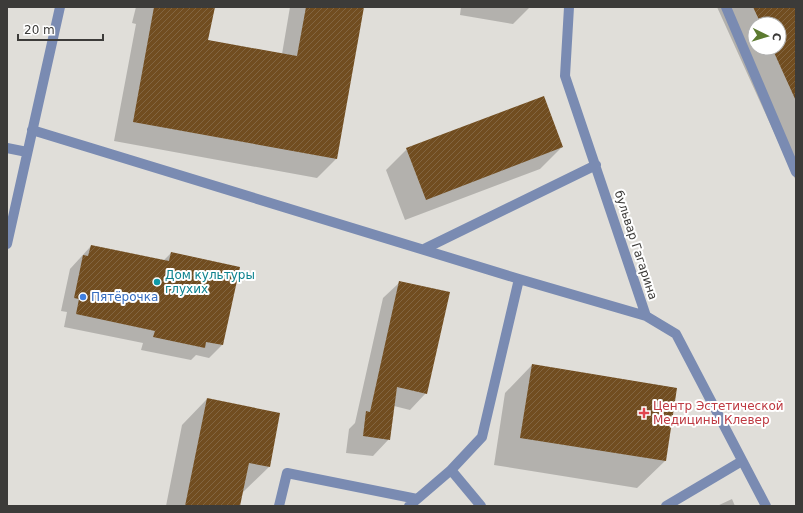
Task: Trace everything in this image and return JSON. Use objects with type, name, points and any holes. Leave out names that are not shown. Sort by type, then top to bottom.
[{"type":"street","points":[[7,244],[60,7]]},
{"type":"street","name":"бульвар Гагарина","points":[[569,7],[565,76],[646,316],[676,334],[766,506]]},
{"type":"street","points":[[726,7],[796,172]]},
{"type":"street","points":[[32,130],[519,279],[646,316]]},
{"type":"street","points":[[7,148],[27,152]]},
{"type":"street","points":[[424,249],[596,165]]},
{"type":"street","points":[[408,506],[451,470],[482,437],[519,279]]},
{"type":"street","points":[[666,506],[742,461]]},
{"type":"street","points":[[451,470],[481,506]]},
{"type":"street","points":[[279,506],[287,473],[417,499]]},
{"type":"building","points":[[154,7],[215,7],[208,40],[297,56],[306,7],[364,7],[337,159],[133,122]]},
{"type":"building","points":[[753,7],[796,7],[796,101],[776,56],[787,56],[787,16],[757,16]]},
{"type":"building","points":[[544,96],[563,147],[426,200],[406,148]]},
{"type":"building","name":"Дом культуры глухих","points":[[91,245],[169,261],[171,252],[240,267],[223,345],[206,342],[205,348],[153,337],[155,331],[76,314],[79,299],[74,298],[83,255],[88,256]]},
{"type":"building","points":[[399,281],[450,292],[427,394],[397,387],[390,440],[363,436],[366,411],[370,412]]},
{"type":"building","points":[[532,364],[677,388],[666,461],[520,438]]},
{"type":"building","points":[[207,398],[280,413],[270,467],[249,463],[240,506],[185,506]]},
{"type":"place","name":"Дом культуры глухих","points":[[157,282]]},
{"type":"place","name":"Пятёрочка","points":[[83,297]]},
{"type":"place","name":"Центр Эстетической Медицины Клевер","points":[[644,413]]}]
